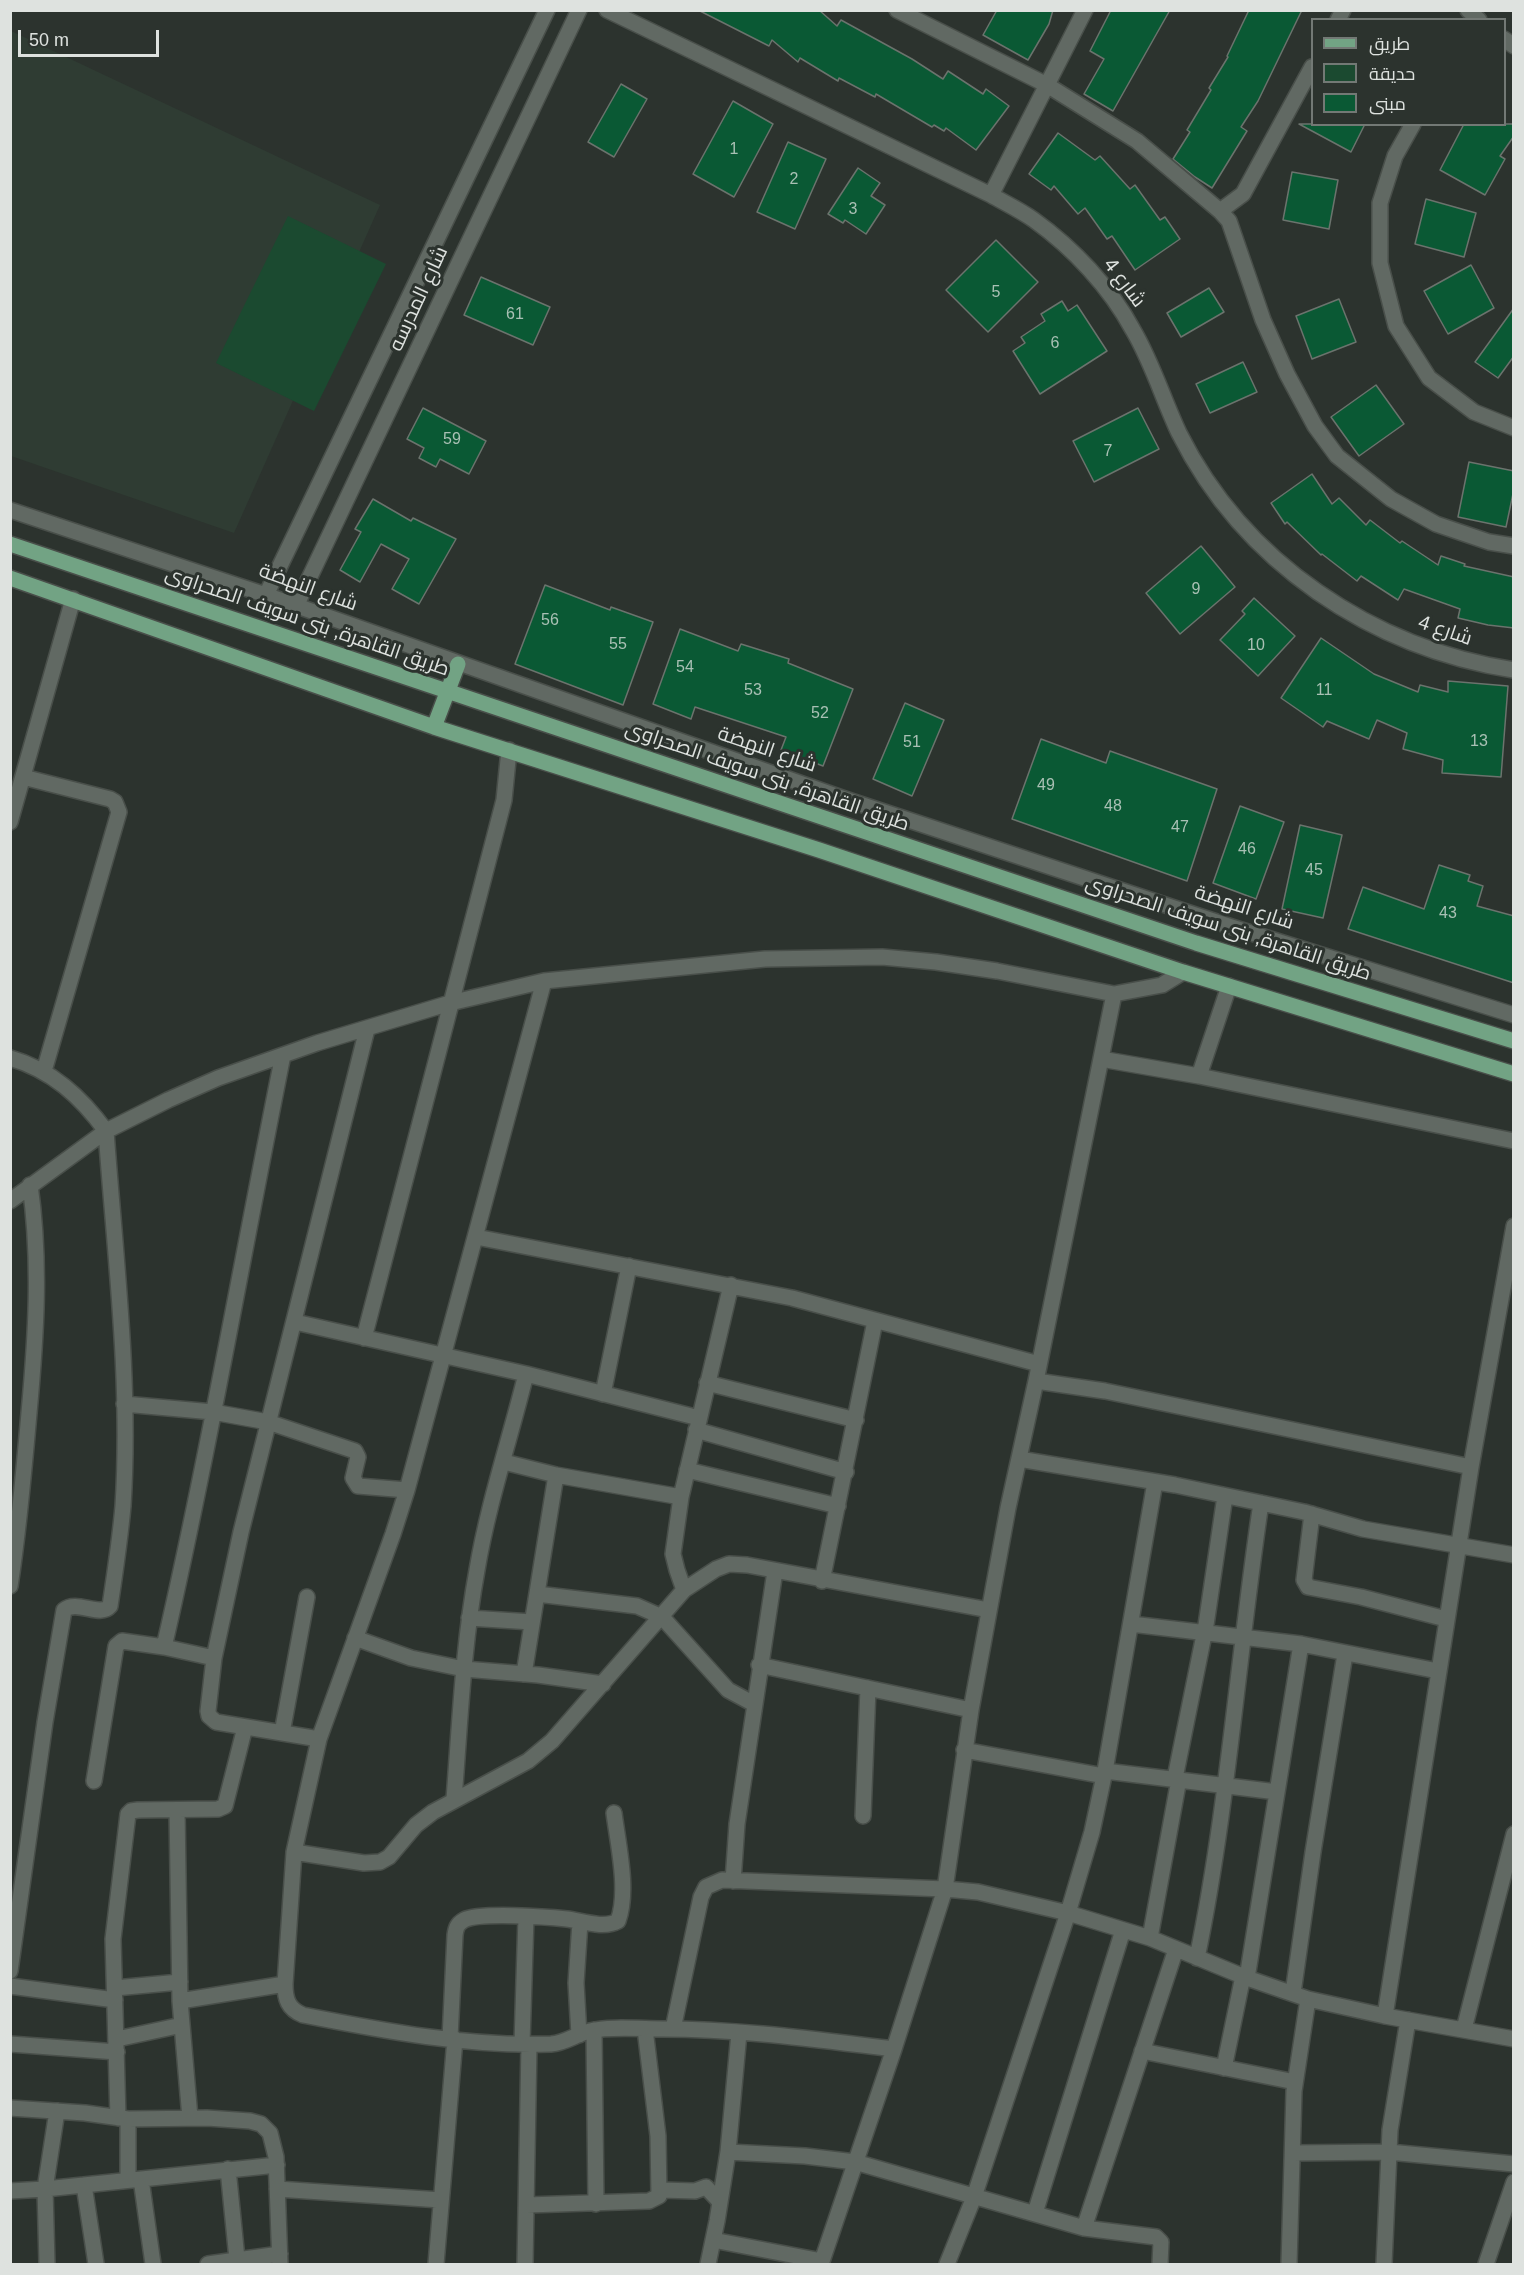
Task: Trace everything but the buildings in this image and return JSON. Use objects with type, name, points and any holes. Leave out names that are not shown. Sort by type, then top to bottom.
[{"type":"main road","name":"طريق القاهرة, بنى سويف الصحراوى","points":[[10,544],[1196,943],[1514,1041]]},
{"type":"main road","points":[[10,578],[434,727],[830,854],[1183,972],[1514,1074]]},
{"type":"main road","points":[[434,727],[458,664]]},
{"type":"street","name":"شارع المدرسه","points":[[266,595],[547,10]]},
{"type":"street","name":"شارع المدرسه","points":[[296,606],[579,10]]},
{"type":"street","name":"شارع 4","points":[[607,10],[991,195],[1034,220],[1072,251],[1106,288],[1133,329],[1180,434],[1214,489],[1255,538],[1303,582],[1356,617],[1414,645],[1476,664],[1514,670]]},
{"type":"street","points":[[897,10],[1047,85],[1137,141],[1220,211],[1229,221],[1263,320],[1287,374],[1315,426],[1337,456],[1391,499],[1436,525],[1489,542],[1514,546]]},
{"type":"street","points":[[991,195],[1085,10]]},
{"type":"street","points":[[1220,211],[1242,194],[1311,69]]},
{"type":"street","points":[[1412,126],[1395,156],[1380,203],[1380,263],[1396,326],[1429,378],[1474,412],[1514,428]]},
{"type":"street","name":"شارع النهضة","points":[[10,510],[266,595],[902,818],[1232,927],[1514,1015]]},
{"type":"street","points":[[10,822],[73,599]]},
{"type":"street","points":[[364,1338],[504,800],[509,750]]},
{"type":"street","points":[[23,777],[110,799],[115,802],[119,812],[44,1071]]},
{"type":"street","points":[[10,1201],[106,1131],[218,1078],[282,1055],[450,1003],[544,981],[765,959],[882,957],[997,971],[1114,994],[1162,985],[1183,972]]},
{"type":"street","points":[[544,981],[407,1490],[319,1739],[294,1852],[285,1984],[288,2003],[296,2012],[303,2015],[452,2039],[554,2044],[594,2030],[673,2029],[739,2033],[894,2049]]},
{"type":"street","points":[[1199,1076],[1229,986]]},
{"type":"street","points":[[713,2240],[821,2263],[894,2049],[945,1889],[971,1710],[1019,1459],[1114,994]]},
{"type":"street","points":[[319,1739],[216,1722],[209,1716],[208,1711],[214,1658],[241,1532],[367,1029]]},
{"type":"street","points":[[164,1647],[207,1452],[282,1055]]},
{"type":"street","points":[[10,1058],[44,1071],[78,1099],[106,1131],[124,1404],[123,1506],[110,1606],[104,1610],[71,1606],[64,1610],[17,1877],[10,1971]]},
{"type":"street","points":[[1101,1059],[1199,1076],[1514,1141]]},
{"type":"street","points":[[10,1586],[35,1355],[36,1238],[30,1185]]},
{"type":"street","points":[[1385,2016],[1446,1619],[1514,1226]]},
{"type":"street","points":[[476,1236],[792,1298],[1039,1364]]},
{"type":"street","points":[[603,1394],[629,1266]]},
{"type":"street","points":[[684,1590],[673,1554],[681,1497],[731,1285]]},
{"type":"street","points":[[822,1581],[875,1321]]},
{"type":"street","points":[[295,1322],[526,1374],[603,1394],[846,1472]]},
{"type":"street","points":[[454,1799],[469,1618],[485,1529],[526,1374]]},
{"type":"street","points":[[1036,1381],[1105,1391],[1471,1467]]},
{"type":"street","points":[[707,1383],[856,1420]]},
{"type":"street","points":[[124,1404],[213,1413],[268,1422],[356,1451],[358,1457],[353,1481],[358,1486],[407,1490]]},
{"type":"street","points":[[1019,1459],[1155,1482],[1312,1514],[1363,1528],[1514,1555]]},
{"type":"street","points":[[504,1462],[556,1475],[681,1497]]},
{"type":"street","points":[[687,1470],[838,1506]]},
{"type":"street","points":[[524,1674],[556,1475]]},
{"type":"street","points":[[947,2265],[974,2197],[1068,1913],[1092,1832],[1105,1773],[1155,1482]]},
{"type":"street","points":[[1150,1938],[1204,1632],[1225,1496]]},
{"type":"street","points":[[1197,1958],[1209,1900],[1261,1503]]},
{"type":"street","points":[[1312,1514],[1304,1580],[1308,1587],[1361,1597],[1446,1619]]},
{"type":"street","points":[[294,1852],[364,1863],[380,1862],[389,1857],[416,1825],[454,1799],[528,1761],[552,1741],[684,1590],[707,1574],[729,1564],[990,1610]]},
{"type":"street","points":[[733,1881],[738,1824],[759,1665],[775,1571]]},
{"type":"street","points":[[537,1594],[637,1606],[662,1617],[728,1690],[754,1704]]},
{"type":"street","points":[[282,1733],[307,1597]]},
{"type":"street","points":[[469,1618],[532,1622]]},
{"type":"street","points":[[1131,1624],[1301,1644],[1438,1671]]},
{"type":"street","points":[[355,1638],[411,1658],[464,1669],[603,1684]]},
{"type":"street","points":[[94,1781],[116,1646],[122,1641],[214,1658]]},
{"type":"street","points":[[1224,2068],[1245,1977],[1301,1644]]},
{"type":"street","points":[[1289,2265],[1300,1996],[1345,1654]]},
{"type":"street","points":[[759,1665],[971,1710]]},
{"type":"street","points":[[863,1816],[868,1688]]},
{"type":"street","points":[[153,2265],[123,2119],[117,2045],[113,1939],[128,1814],[138,1810],[218,1809],[225,1806],[245,1727]]},
{"type":"street","points":[[964,1750],[1105,1773],[1177,1779],[1277,1792]]},
{"type":"street","points":[[177,1810],[180,2001],[190,2118]]},
{"type":"street","points":[[436,2265],[452,2039],[456,1926],[467,1918],[480,1916],[612,1924],[619,1918],[622,1888],[615,1813]]},
{"type":"street","points":[[1464,2029],[1514,1834]]},
{"type":"street","points":[[673,2029],[701,1897],[706,1887],[722,1880],[978,1892],[1068,1913],[1150,1938],[1245,1977],[1300,1996],[1385,2016],[1514,2039]]},
{"type":"street","points":[[525,2265],[527,2205],[526,1917]]},
{"type":"street","points":[[579,1922],[576,1983],[579,2035]]},
{"type":"street","points":[[1035,2213],[1123,1930]]},
{"type":"street","points":[[1084,2228],[1176,1949]]},
{"type":"street","points":[[10,1986],[115,1994],[180,1982]]},
{"type":"street","points":[[180,2001],[285,1984]]},
{"type":"street","points":[[1384,2265],[1390,2130],[1408,2020]]},
{"type":"street","points":[[10,2044],[117,2045],[182,2025]]},
{"type":"street","points":[[527,2205],[653,2201],[659,2196],[658,2136],[645,2029]]},
{"type":"street","points":[[594,2030],[596,2204]]},
{"type":"street","points":[[708,2265],[728,2152],[739,2033]]},
{"type":"street","points":[[1142,2051],[1295,2082]]},
{"type":"street","points":[[10,2108],[57,2110],[123,2119],[190,2118],[250,2121],[261,2124],[270,2133],[277,2165],[280,2259],[237,2259],[208,2265]]},
{"type":"street","points":[[47,2265],[45,2189],[57,2110]]},
{"type":"street","points":[[728,2152],[805,2156],[855,2162],[1084,2228],[1158,2238],[1161,2242],[1160,2265]]},
{"type":"street","points":[[1293,2153],[1389,2152],[1514,2164]]},
{"type":"street","points":[[10,2191],[277,2165]]},
{"type":"street","points":[[228,2169],[237,2259]]},
{"type":"street","points":[[1486,2265],[1514,2181]]},
{"type":"street","points":[[84,2185],[96,2265]]},
{"type":"street","points":[[660,2190],[695,2191],[706,2187],[720,2202]]},
{"type":"street","points":[[277,2189],[441,2200]]},
{"type":"shaded area","points":[[11,31],[380,205],[234,533],[11,456]]},
{"type":"green space","points":[[288,216],[386,264],[314,411],[216,363]]}]
